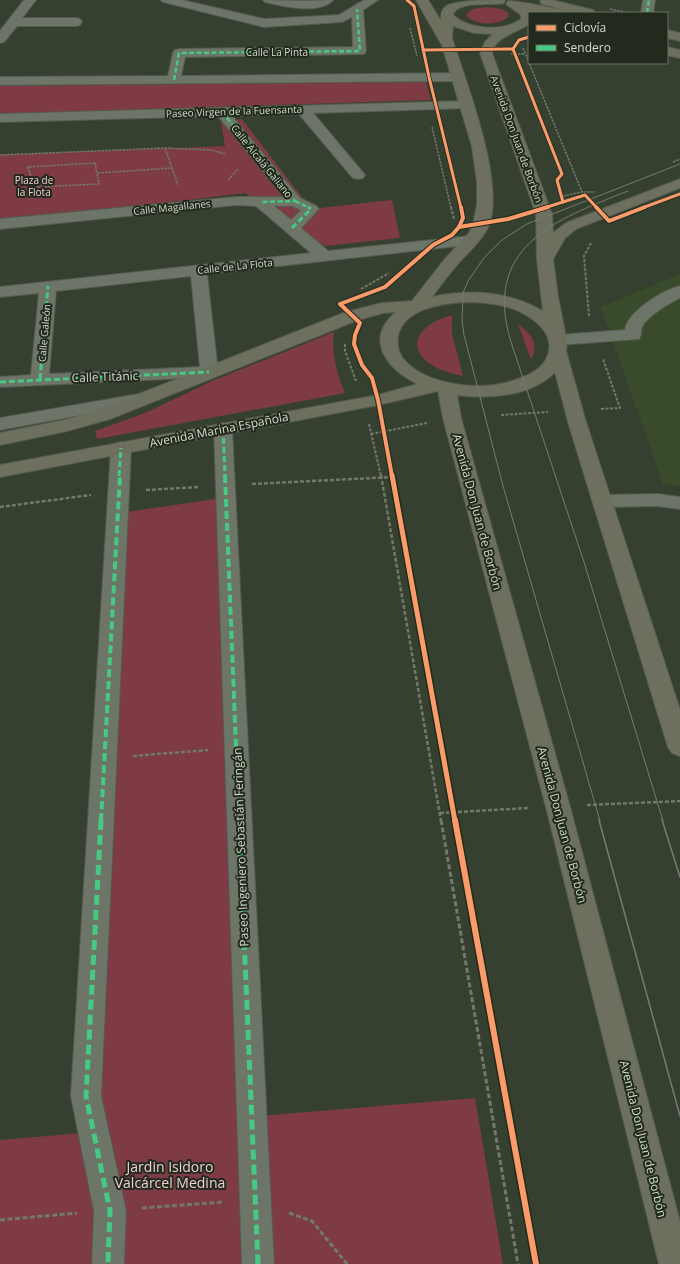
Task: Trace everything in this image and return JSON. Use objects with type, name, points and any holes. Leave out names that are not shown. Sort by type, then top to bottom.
[{"type":"main road","points":[[422,0],[428,8],[450,50]]},
{"type":"main road","points":[[536,0],[585,12]]},
{"type":"main road","points":[[447,8],[468,1],[498,1],[517,6],[555,12]]},
{"type":"main road","points":[[486,49],[499,36],[521,25],[527,20],[527,14],[517,6]]},
{"type":"main road","points":[[0,439],[84,421],[365,312],[382,308],[417,306],[442,299],[476,297],[503,301],[525,309],[543,319],[551,328],[558,343],[553,364],[542,375],[524,384],[510,388],[479,391],[441,386],[424,380],[404,369],[396,361],[388,344],[392,327],[397,320],[417,306],[445,269],[470,241],[481,225],[485,196],[479,147],[450,50],[446,32],[447,8]]},
{"type":"main road","points":[[447,8],[456,24],[473,29],[494,31],[521,25]]},
{"type":"main road","name":"Avenida Don Juan de Borbón","points":[[486,49],[486,53],[543,209],[545,224],[545,260],[550,304],[574,411],[680,747]]},
{"type":"main road","points":[[668,51],[680,54]]},
{"type":"main road","points":[[545,260],[555,240],[564,230],[571,226],[680,183]]},
{"type":"main road","name":"Avenida Don Juan de Borbón","points":[[441,386],[452,418],[558,807],[675,1264]]},
{"type":"main road","name":"Avenida Marina Española","points":[[0,471],[371,401],[441,386]]},
{"type":"street","points":[[0,39],[30,0]]},
{"type":"street","points":[[174,0],[264,23],[342,18],[372,0]]},
{"type":"street","points":[[270,0],[290,5],[322,3],[327,0]]},
{"type":"street","points":[[647,12],[649,0]]},
{"type":"street","name":"Calle La Pinta","points":[[174,80],[179,53],[360,51],[357,9]]},
{"type":"street","points":[[12,22],[76,22]]},
{"type":"street","points":[[0,81],[458,77]]},
{"type":"street","name":"Paseo Virgen de la Fuensanta","points":[[0,118],[467,105]]},
{"type":"street","points":[[302,109],[358,175]]},
{"type":"street","name":"Calle Alcalá Galiano","points":[[222,112],[295,201]]},
{"type":"street","name":"Calle Magallanes","points":[[0,224],[236,201],[260,202]]},
{"type":"street","points":[[292,228],[311,209],[295,201]]},
{"type":"street","name":"Calle Alcalá Galiano","points":[[260,202],[295,201]]},
{"type":"street","points":[[260,202],[325,256]]},
{"type":"street","name":"Calle de La Flota","points":[[0,292],[470,241]]},
{"type":"street","points":[[199,270],[209,372]]},
{"type":"street","name":"Calle Galeón","points":[[40,379],[48,286]]},
{"type":"street","points":[[558,343],[633,335],[634,325],[655,304],[680,291]]},
{"type":"street","name":"Calle Titánic","points":[[0,382],[209,372]]},
{"type":"street","points":[[0,424],[145,398]]},
{"type":"street","name":"Paseo Ingeniero Sebastián Feringán","points":[[223,429],[258,1264]]},
{"type":"street","points":[[108,1264],[110,1211],[86,1096],[121,448]]},
{"type":"street","points":[[602,501],[658,500],[680,503]]},
{"type":"path","points":[[486,49],[513,48],[518,61]]},
{"type":"path","points":[[525,54],[528,61]]},
{"type":"path","points":[[529,64],[582,192]]},
{"type":"path","points":[[0,155],[164,148],[211,150],[229,155]]},
{"type":"path","points":[[164,148],[179,189]]},
{"type":"path","points":[[673,162],[680,159]]},
{"type":"path","points":[[95,163],[98,173],[99,184],[34,187],[28,167],[95,163]]},
{"type":"path","points":[[226,181],[234,175],[241,165]]},
{"type":"path","points":[[98,173],[172,168]]},
{"type":"path","points":[[602,189],[594,192],[560,194],[562,202],[585,195],[602,214]]},
{"type":"path","points":[[454,219],[454,225]]},
{"type":"path","points":[[499,415],[620,408],[588,312],[584,256],[590,243],[598,240]]},
{"type":"path","points":[[357,290],[389,273],[409,254],[406,248]]},
{"type":"path","points":[[339,321],[347,328],[345,351],[371,401],[386,439]]},
{"type":"path","points":[[371,401],[372,434],[382,478],[518,1264]]},
{"type":"path","points":[[372,434],[452,418]]},
{"type":"path","points":[[392,469],[394,485]]},
{"type":"path","points":[[0,507],[119,491],[393,477]]},
{"type":"path","points":[[105,758],[236,748]]},
{"type":"path","points":[[452,804],[455,820]]},
{"type":"path","points":[[0,1220],[255,1200],[312,1221],[347,1264]]},
{"type":"shaded area","points":[[680,274],[680,486],[663,484],[601,307]]},
{"type":"green space","points":[[487,7],[502,9],[508,13],[508,17],[499,22],[487,24],[470,19],[466,15],[472,9]]},
{"type":"green space","points":[[426,82],[431,100],[0,114],[0,86]]},
{"type":"green space","name":"Plaza de la Flota","points":[[242,119],[311,209],[392,200],[400,238],[325,246],[245,193],[0,223],[0,155],[225,146],[221,121]]},
{"type":"green space","points":[[452,315],[452,334],[463,376],[437,368],[426,360],[419,352],[417,344],[419,337],[424,330],[441,319]]},
{"type":"green space","points":[[518,324],[533,339],[534,348],[531,360]]},
{"type":"green space","points":[[334,332],[333,348],[335,363],[345,393],[97,439],[95,431],[145,413],[212,381]]},
{"type":"green space","name":"Jardin Isidoro Valcárcel Medina","points":[[216,499],[237,1118],[475,1098],[503,1264],[0,1264],[0,1140],[94,1132],[126,512]]},
{"type":"tram line","points":[[600,821],[503,486],[464,335],[462,320],[463,293],[468,281],[483,259],[502,240],[527,224],[680,164]]},
{"type":"tram line","points":[[628,191],[574,213],[551,226],[531,242],[516,260],[507,282],[505,309],[511,342],[584,562],[663,821]]},
{"type":"tram line","points":[[599,820],[680,1116]]},
{"type":"tram line","points":[[662,820],[680,877]]},
{"type":"marked path","points":[[647,12],[649,0]]},
{"type":"marked path","points":[[174,80],[179,53],[360,51],[357,9]]},
{"type":"marked path","points":[[222,112],[295,201],[260,202]]},
{"type":"marked path","points":[[292,228],[311,209],[295,201]]},
{"type":"marked path","points":[[40,379],[48,286]]},
{"type":"marked path","points":[[0,382],[209,372]]},
{"type":"marked path","points":[[223,429],[258,1264]]},
{"type":"marked path","points":[[108,1264],[110,1211],[86,1096],[121,448]]},
{"type":"cycle path","points":[[407,0],[414,6],[429,77],[460,200],[463,218],[459,227],[452,235],[433,245],[385,287],[340,304],[360,323],[355,335],[354,344],[362,365],[372,378],[378,400],[536,1264]]},
{"type":"cycle path","points":[[423,50],[513,49],[519,40],[528,37]]},
{"type":"cycle path","points":[[513,49],[562,174],[557,180],[563,202]]},
{"type":"cycle path","points":[[459,227],[508,219],[585,195],[609,221],[680,194]]}]
